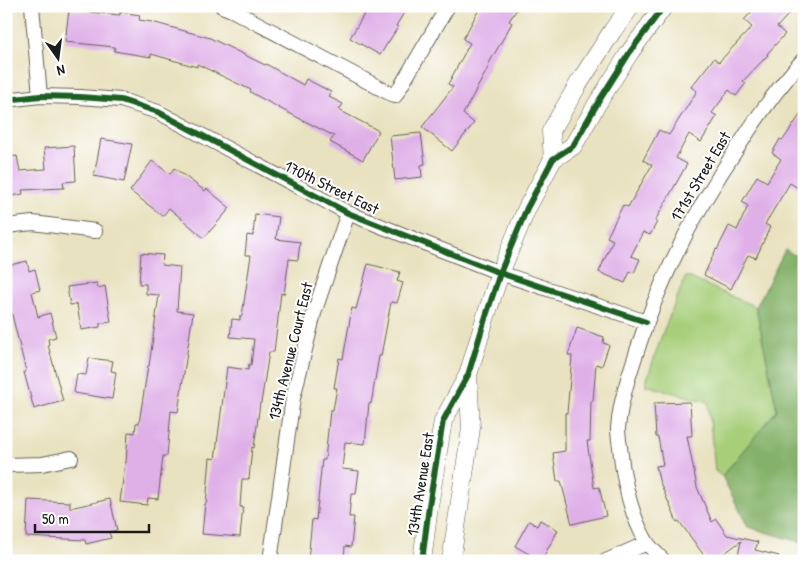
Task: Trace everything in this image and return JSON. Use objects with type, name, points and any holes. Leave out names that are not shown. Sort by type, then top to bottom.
[{"type":"street","points":[[32,6],[40,96]]},
{"type":"street","points":[[229,7],[395,96],[448,6]]},
{"type":"street","points":[[631,6],[588,68],[551,131],[552,159],[573,146],[630,52],[664,6]]},
{"type":"street","name":"171st Street East","points":[[664,561],[647,543],[634,515],[622,471],[618,430],[628,377],[646,322],[675,254],[698,210],[762,109],[804,59]]},
{"type":"street","name":"170th Street East","points":[[6,100],[40,96],[121,100],[158,112],[348,213],[500,273],[646,322]]},
{"type":"street","name":"134th Avenue East","points":[[422,561],[443,421],[468,375],[500,273],[527,208],[552,159]]},
{"type":"street","name":"134th Avenue Court East","points":[[270,561],[293,398],[314,313],[348,213]]},
{"type":"street","points":[[6,226],[33,223],[95,231]]},
{"type":"street","name":"134th Avenue East","points":[[450,561],[471,428],[468,375]]},
{"type":"street","points":[[6,465],[42,464],[71,458]]},
{"type":"street","points":[[606,561],[647,543]]},
{"type":"green space","points":[[785,250],[804,260],[804,543],[748,527],[722,476],[777,410],[756,307]]},
{"type":"green space","points":[[686,276],[756,307],[777,410],[722,476],[715,471],[708,402],[645,385],[663,332]]},
{"type":"building","points":[[369,6],[408,6],[396,26],[398,27],[380,55],[350,38]]},
{"type":"building","points":[[481,6],[519,6],[509,21],[512,23],[463,114],[474,123],[452,151],[422,127],[453,87],[448,84],[470,43],[463,39]]},
{"type":"building","points":[[757,6],[796,6],[777,27],[785,34],[743,81],[746,83],[736,96],[729,90],[712,113],[717,116],[701,142],[689,134],[676,158],[687,164],[655,221],[657,222],[650,235],[643,232],[631,256],[640,259],[634,273],[630,272],[625,283],[599,272],[613,240],[607,237],[623,205],[628,207],[652,165],[643,160],[659,130],[669,135],[697,91],[691,87],[714,58],[719,62],[752,27],[744,20]]},
{"type":"building","points":[[69,10],[120,15],[120,12],[140,15],[139,20],[210,38],[266,64],[303,85],[306,79],[331,92],[329,97],[343,104],[339,110],[379,131],[363,160],[330,142],[334,136],[250,92],[251,90],[197,64],[197,67],[151,54],[151,57],[114,51],[115,47],[65,42]]},
{"type":"building","points":[[804,109],[804,179],[798,188],[790,183],[765,224],[770,227],[756,258],[748,255],[731,289],[704,275],[729,226],[737,230],[748,206],[742,202],[757,176],[767,182],[781,159],[772,153],[780,139],[783,140]]},
{"type":"building","points":[[421,133],[425,164],[421,165],[422,177],[395,180],[390,136]]},
{"type":"building","points":[[101,139],[132,144],[124,182],[94,176]]},
{"type":"building","points":[[74,146],[76,181],[63,182],[64,188],[22,190],[23,194],[6,197],[6,158],[17,156],[20,171],[46,169],[44,148]]},
{"type":"building","points":[[152,161],[170,174],[174,168],[205,191],[207,189],[230,208],[204,238],[169,208],[163,216],[130,191]]},
{"type":"building","points":[[255,214],[279,217],[276,239],[300,242],[298,260],[289,259],[284,294],[281,293],[274,352],[269,352],[254,448],[252,447],[249,479],[242,479],[240,507],[243,507],[240,537],[202,534],[210,458],[215,459],[227,367],[248,370],[249,364],[251,365],[254,339],[230,337],[232,319],[240,320],[240,316],[242,316],[251,255],[245,255],[247,235],[253,236]]},
{"type":"building","points":[[141,253],[163,255],[162,265],[180,267],[177,311],[193,313],[178,412],[171,411],[167,456],[163,456],[158,499],[148,498],[147,505],[120,502],[126,463],[128,432],[135,433],[136,423],[139,423],[159,295],[146,294],[146,284],[139,284]]},
{"type":"building","points":[[27,261],[29,271],[35,269],[40,290],[32,292],[38,317],[50,313],[56,337],[48,339],[48,345],[63,401],[34,409],[11,311],[6,312],[6,266]]},
{"type":"building","points":[[368,264],[400,272],[397,281],[403,283],[397,303],[391,302],[371,404],[369,403],[365,444],[345,442],[342,469],[359,471],[356,494],[351,494],[349,517],[354,517],[351,547],[345,546],[344,561],[308,561],[312,519],[316,520],[322,460],[325,460],[330,410],[333,410],[337,388],[334,388],[339,358],[343,359],[352,308],[356,309]]},
{"type":"building","points":[[97,283],[98,288],[105,286],[111,322],[100,323],[100,327],[81,330],[77,304],[70,305],[67,287]]},
{"type":"building","points":[[577,328],[604,337],[603,343],[609,345],[602,366],[596,364],[593,401],[591,401],[590,441],[587,441],[594,488],[599,487],[606,516],[572,524],[561,481],[557,481],[553,453],[565,451],[565,413],[567,413],[572,356],[568,355]]},
{"type":"building","points":[[89,358],[113,361],[111,371],[116,372],[112,399],[74,393],[77,374],[86,375]]},
{"type":"building","points":[[690,402],[692,436],[687,436],[697,487],[712,522],[716,519],[727,535],[758,542],[755,550],[779,556],[778,561],[737,561],[741,541],[714,561],[708,561],[679,521],[677,522],[659,480],[656,466],[663,465],[658,437],[656,437],[654,403]]},
{"type":"building","points":[[110,499],[117,530],[109,532],[111,538],[86,544],[85,540],[26,537],[28,500],[70,502],[70,508]]},
{"type":"building","points":[[540,520],[558,530],[541,561],[515,546],[529,521],[537,526]]},
{"type":"cycle path","points":[[422,561],[443,421],[468,375],[500,273],[527,208],[553,159],[573,146],[630,52],[664,6]]},
{"type":"cycle path","points":[[6,100],[40,96],[121,100],[158,112],[348,213],[500,273],[646,322]]}]
